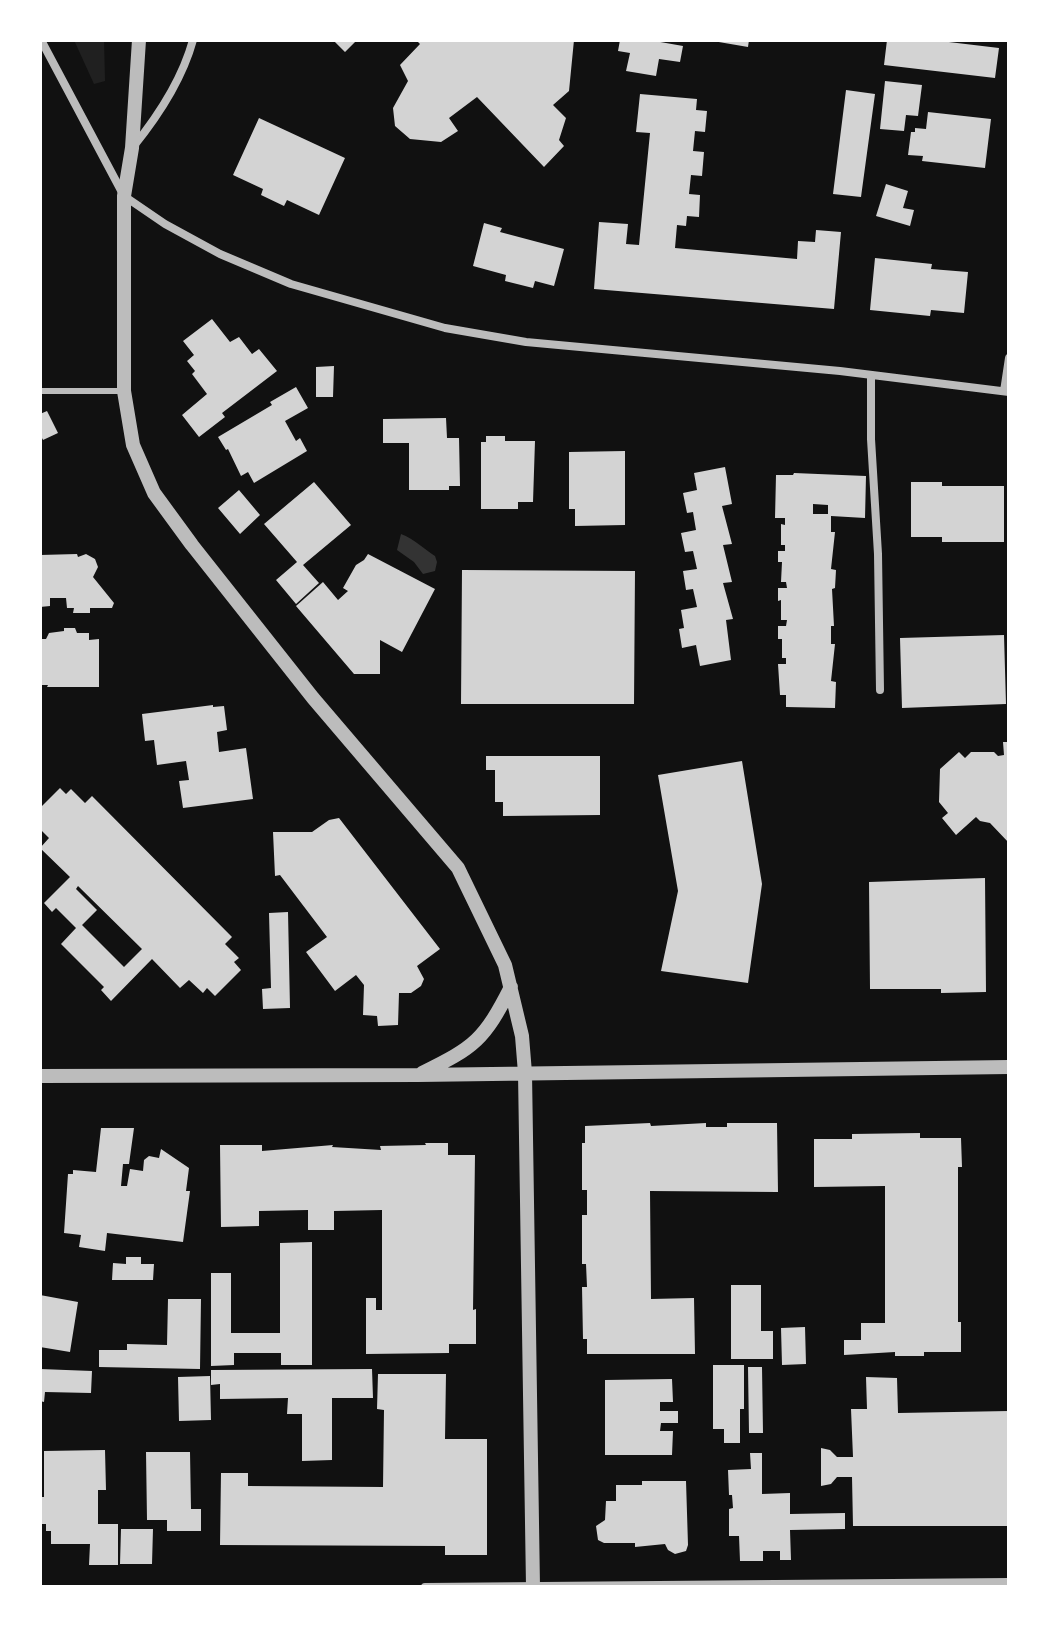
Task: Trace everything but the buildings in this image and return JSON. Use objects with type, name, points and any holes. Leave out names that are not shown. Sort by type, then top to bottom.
[{"type":"street","points":[[41,40],[124,196],[165,224],[220,254],[291,284],[445,328],[526,342],[1006,391],[1009,358]]},
{"type":"street","points":[[139,40],[132,148],[124,196],[124,391],[133,445],[154,493],[313,698],[458,868],[498,947],[511,987],[522,1036],[525,1073],[533,1587]]},
{"type":"street","points":[[132,148],[153,123],[176,85],[193,40]]},
{"type":"street","points":[[871,375],[880,690]]},
{"type":"street","points":[[418,1075],[462,1053],[479,1040],[497,1015],[511,987]]},
{"type":"street","points":[[40,1076],[418,1075],[1009,1067]]},
{"type":"street","points":[[425,1587],[1009,1582]]},
{"type":"lane","points":[[40,391],[124,391]]},
{"type":"shaded area","points":[[74,40],[104,40],[105,81],[94,84]]},
{"type":"shaded area","points":[[401,534],[435,556],[435,571],[423,574],[414,562],[397,550]]}]
